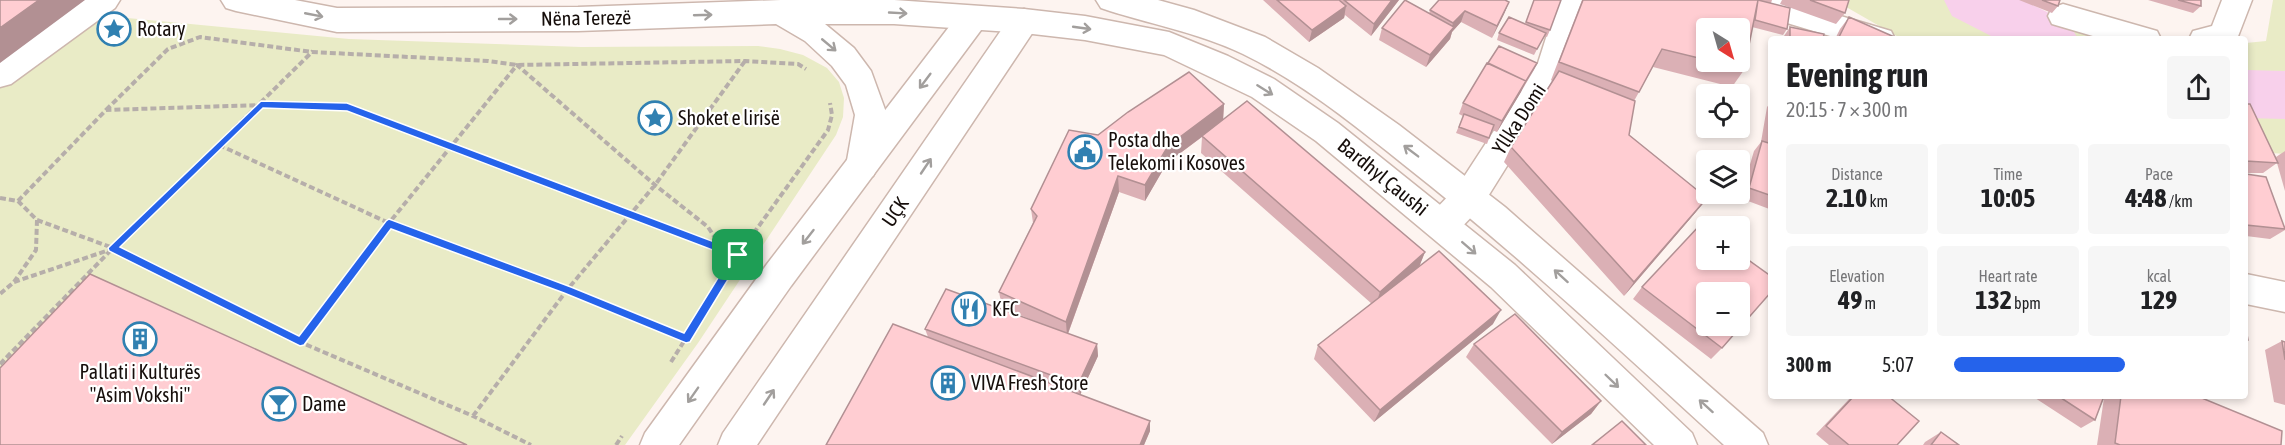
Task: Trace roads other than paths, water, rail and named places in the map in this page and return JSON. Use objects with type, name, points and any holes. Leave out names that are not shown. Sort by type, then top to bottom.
[{"type":"main road","points":[[0,75],[105,0]]},
{"type":"main road","name":"Nëna Terezë","points":[[236,0],[337,20],[578,19],[781,12],[979,9]]},
{"type":"main road","name":"Bardhyl Çaushi","points":[[1111,0],[1182,17],[1227,34],[1273,55],[1338,97],[1470,195],[1750,445]]},
{"type":"main road","points":[[1187,0],[1227,34]]},
{"type":"main road","name":"Yllka Domi","points":[[1442,225],[1470,195],[1552,67],[1573,0]]},
{"type":"main road","points":[[1747,0],[1870,36]]},
{"type":"main road","points":[[2223,36],[2237,0]]},
{"type":"main road","points":[[658,445],[778,274],[979,9],[1030,11]]},
{"type":"main road","name":"Bardhyl Çaushi","points":[[1030,11],[1085,28],[1169,44],[1263,88],[1327,132],[1503,276],[1678,445]]},
{"type":"main road","name":"UÇK","points":[[736,445],[1030,11]]},
{"type":"main road","points":[[781,12],[816,33],[843,57],[860,80],[871,115],[862,166]]},
{"type":"main road","points":[[2063,16],[2135,36]]},
{"type":"main road","points":[[2248,289],[2285,297]]},
{"type":"waterway","points":[[1972,0],[2043,36]]},
{"type":"waterway","points":[[2248,94],[2285,95]]},
{"type":"place","name":"Rotary","points":[[114,29]]},
{"type":"place","name":"Shoket e lirisë","points":[[655,118]]},
{"type":"place","name":"Posta dhe Telekomi i Kosoves","points":[[1085,152]]},
{"type":"place","name":"KFC","points":[[969,309]]},
{"type":"place","name":"Pallati i Kulturës \"Asim Vokshi\"","points":[[140,339]]},
{"type":"place","name":"VIVA Fresh Store","points":[[948,383]]},
{"type":"place","name":"Dame","points":[[279,404]]}]
